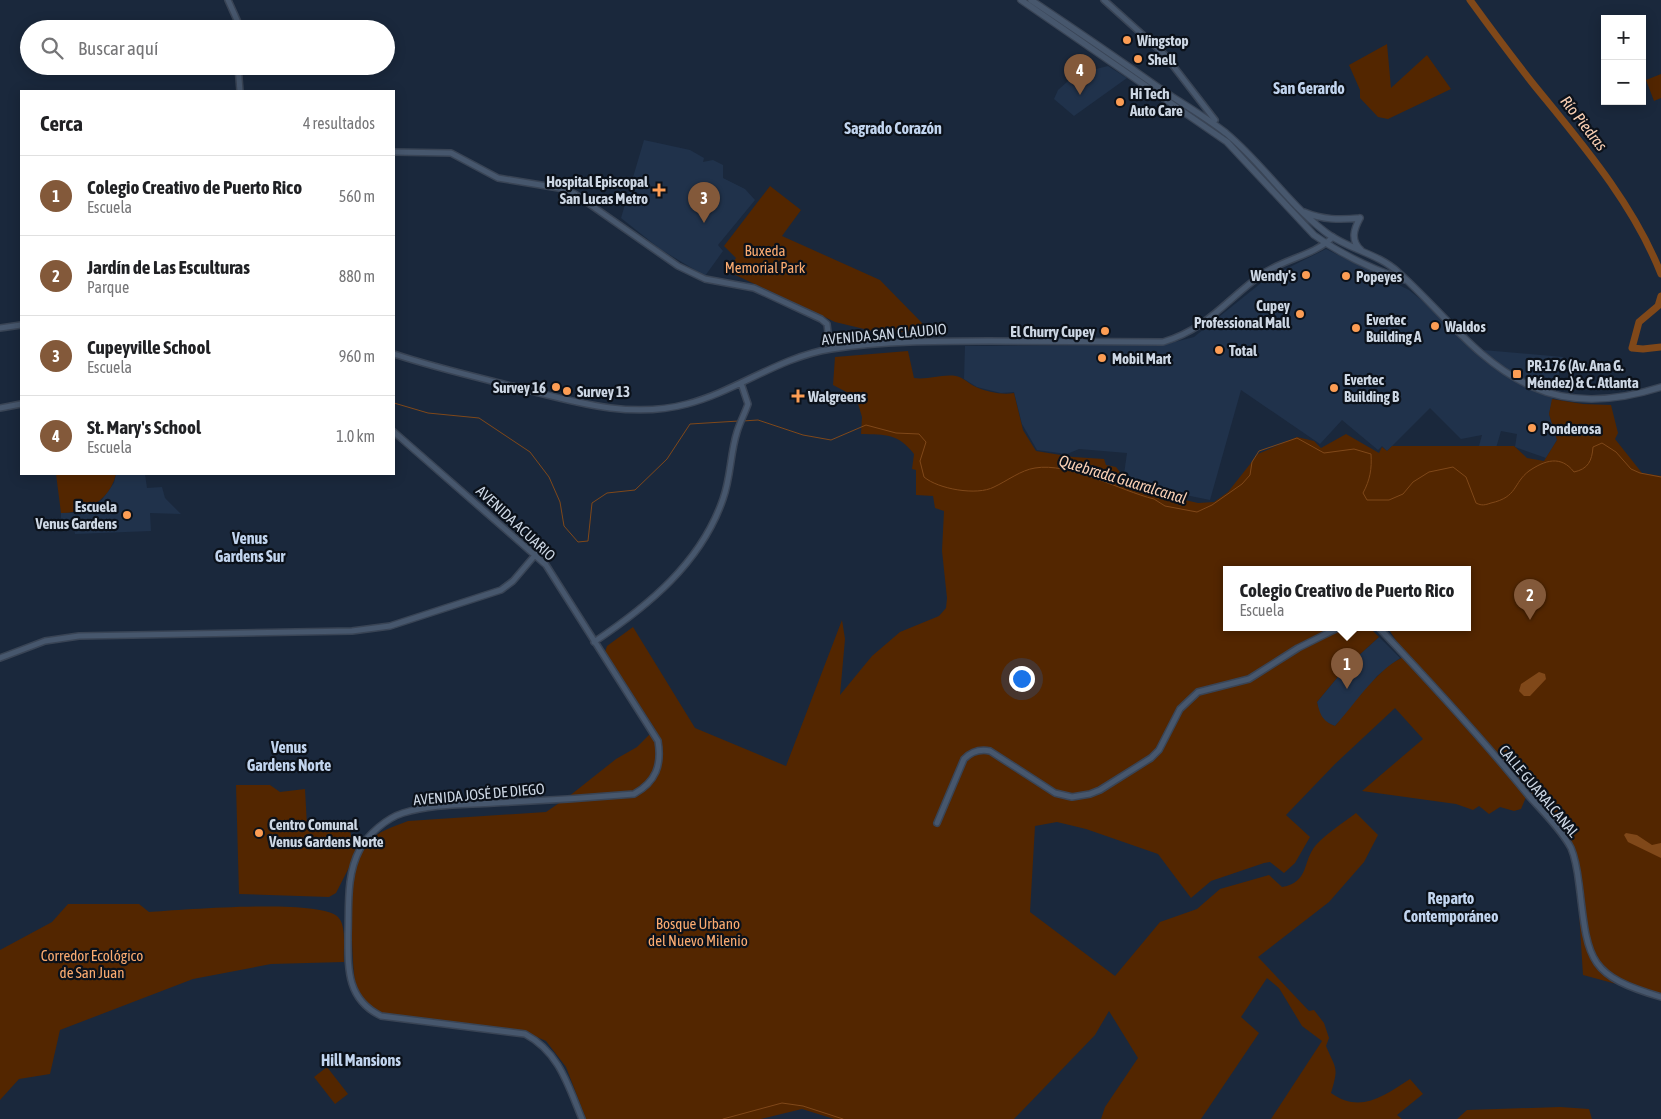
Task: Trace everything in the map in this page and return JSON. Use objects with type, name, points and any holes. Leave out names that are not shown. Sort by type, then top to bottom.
[{"type":"main road","points":[[1021,0],[1227,142],[1297,220],[1325,243],[1384,272],[1405,280]]},
{"type":"main road","points":[[1031,0],[1224,132],[1261,168],[1297,209],[1333,237],[1390,266],[1418,289],[1477,350],[1507,373],[1533,387],[1556,394],[1588,399],[1638,395],[1661,388]]},
{"type":"main road","points":[[1297,209],[1325,218],[1341,220],[1360,218],[1355,227],[1354,238],[1357,246],[1365,254]]},
{"type":"street","points":[[228,0],[237,20]]},
{"type":"street","points":[[1104,0],[1164,54],[1215,120]]},
{"type":"street","points":[[239,75],[240,90]]},
{"type":"street","points":[[395,152],[432,151],[451,153],[498,178],[565,189],[576,194],[678,266],[705,279],[754,288],[822,319],[827,324],[830,349]]},
{"type":"street","name":"AVENIDA SAN CLAUDIO","points":[[395,354],[454,372],[613,409],[653,409],[686,405],[741,383],[792,358],[830,349],[922,341],[1163,342],[1193,331],[1262,274],[1325,243],[1333,237]]},
{"type":"street","points":[[0,328],[20,325]]},
{"type":"street","points":[[594,642],[651,601],[694,553],[714,519],[730,476],[736,433],[748,404],[741,383]]},
{"type":"street","points":[[0,408],[20,404]]},
{"type":"street","name":"AVENIDA ACUARIO","points":[[395,433],[536,554],[546,565],[632,701]]},
{"type":"street","points":[[0,658],[45,641],[78,636],[352,631],[390,626],[501,590],[514,580],[536,554]]},
{"type":"street","points":[[937,823],[964,759],[969,754],[983,750],[990,751],[1054,792],[1064,796],[1072,797],[1090,794],[1100,790],[1151,758],[1159,750],[1180,709],[1198,692],[1249,679],[1298,648],[1332,631]]},
{"type":"street","name":"CALLE GUARALCANAL","points":[[1382,631],[1516,779],[1565,839],[1577,866],[1586,941],[1591,956],[1604,971],[1620,983],[1661,997]]},
{"type":"street","name":"AVENIDA JOSÉ DE DIEGO","points":[[582,1119],[558,1064],[537,1041],[524,1034],[381,1016],[367,1008],[351,985],[348,969],[348,900],[351,870],[367,839],[387,821],[402,813],[436,807],[634,794],[645,788],[658,771],[660,754],[658,741],[632,701]]},
{"type":"shaded area","points":[[1108,66],[1127,78],[1074,116],[1054,99],[1058,90],[1076,74]]},
{"type":"shaded area","points":[[644,140],[690,150],[704,158],[703,162],[713,160],[723,165],[723,178],[745,189],[755,200],[718,245],[723,251],[705,276],[660,249],[621,218]]},
{"type":"shaded area","points":[[1326,249],[1409,290],[1483,350],[1563,357],[1549,414],[1557,440],[1546,458],[1515,447],[1517,434],[1501,431],[1496,448],[1479,446],[1482,435],[1461,439],[1430,408],[1387,451],[1382,446],[1378,450],[1342,420],[1320,444],[1241,390],[1210,500],[1156,489],[1124,474],[1127,453],[1079,449],[1067,454],[1037,450],[1022,424],[1014,392],[1001,393],[977,387],[964,379],[965,346],[1163,345],[1194,337],[1266,279]]},
{"type":"shaded area","points":[[116,475],[145,475],[147,488],[162,487],[165,498],[181,514],[150,513],[151,531],[75,534],[74,528],[61,529],[61,513],[73,513],[101,501],[114,483]]},
{"type":"shaded area","points":[[1379,637],[1400,658],[1377,676],[1355,705],[1335,726],[1325,722],[1319,714],[1317,702],[1346,667]]},
{"type":"shaded area","points":[[1539,672],[1545,674],[1546,679],[1530,696],[1524,696],[1519,691],[1521,684]]},
{"type":"shaded area","points":[[1626,833],[1637,835],[1652,845],[1661,843],[1661,858],[1628,842],[1624,835]]},
{"type":"green space","points":[[1387,44],[1391,88],[1427,55],[1451,89],[1388,119],[1378,117],[1360,98],[1360,90],[1349,65]]},
{"type":"green space","points":[[1661,74],[1661,98],[1654,101],[1646,80]]},
{"type":"green space","name":"Buxeda Memorial Park","points":[[770,186],[801,210],[782,236],[880,280],[923,324],[923,330],[885,334],[835,322],[727,271],[736,258],[724,246]]},
{"type":"green space","name":"Bosque Urbano del Nuevo Milenio","points":[[908,351],[914,378],[956,376],[985,390],[1009,394],[1014,393],[1023,430],[1036,451],[1073,457],[1104,459],[1106,465],[1116,467],[1122,475],[1154,493],[1198,503],[1214,502],[1228,492],[1258,454],[1297,437],[1314,441],[1321,448],[1346,434],[1379,453],[1382,447],[1387,451],[1392,446],[1514,446],[1527,458],[1544,461],[1557,440],[1549,414],[1552,399],[1583,404],[1611,405],[1618,433],[1615,439],[1642,473],[1661,476],[1661,996],[1583,975],[1576,864],[1572,845],[1559,827],[1527,795],[1521,809],[1514,811],[1500,807],[1489,814],[1479,806],[1473,810],[1456,804],[1362,791],[1423,739],[1395,708],[1335,764],[1286,815],[1310,837],[1295,863],[1284,873],[1270,862],[1264,863],[1211,881],[1191,898],[1158,854],[1086,829],[1057,822],[1035,826],[1030,912],[1115,976],[1160,922],[1197,909],[1220,889],[1269,875],[1282,887],[1297,881],[1316,845],[1356,813],[1378,835],[1364,862],[1329,902],[1258,957],[1309,1011],[1314,1010],[1324,1023],[1329,1038],[1326,1046],[1336,1073],[1331,1093],[1352,1102],[1362,1102],[1381,1096],[1410,1079],[1423,1094],[1397,1115],[1402,1119],[1271,1119],[1322,1041],[1302,1026],[1279,988],[1267,978],[1241,1017],[1259,1033],[1201,1119],[1101,1119],[1105,1107],[1138,1058],[1109,1011],[1095,1035],[1014,1119],[834,1119],[802,1109],[761,1119],[586,1119],[566,1067],[546,1041],[525,1032],[382,1013],[370,1007],[361,998],[357,990],[353,966],[352,929],[354,867],[367,843],[380,833],[408,821],[546,812],[616,759],[637,747],[655,729],[605,652],[607,646],[633,627],[695,728],[786,766],[842,620],[845,639],[840,695],[872,656],[900,632],[939,616],[946,608],[947,598],[942,551],[944,511],[935,508],[933,496],[916,495],[916,470],[912,469],[914,454],[908,447],[891,436],[861,434],[862,417],[856,397],[833,385],[835,357]],"holes":[[[1223,566],[1471,566],[1471,631],[1390,631],[1406,656],[1386,668],[1368,686],[1335,726],[1322,717],[1317,702],[1346,667],[1379,637],[1373,631],[1223,631]]]},
{"type":"green space","points":[[56,475],[116,475],[109,491],[96,503],[80,511],[61,513]]},
{"type":"green space","points":[[236,785],[270,785],[280,792],[305,789],[307,826],[350,826],[351,837],[364,838],[336,893],[329,897],[239,894]]},
{"type":"green space","name":"Corredor Ecológico de San Juan","points":[[68,904],[139,904],[149,912],[248,907],[305,908],[326,911],[338,917],[343,926],[344,962],[271,964],[193,979],[60,1030],[50,1074],[19,1079],[0,1100],[0,950],[52,922]]},
{"type":"green space","points":[[327,1067],[348,1094],[335,1104],[314,1077]]},
{"type":"green space","points":[[1560,1107],[1589,1109],[1592,1119],[1457,1119],[1467,1110]]},
{"type":"waterway","name":"Río Piedras","points":[[1470,0],[1605,175],[1636,223],[1661,274]]},
{"type":"waterway","name":"Río Piedras","points":[[1661,296],[1658,306],[1639,322],[1632,348],[1661,347]]},
{"type":"waterway","name":"Quebrada Guaralcanal","points":[[395,403],[428,413],[479,418],[530,452],[549,477],[560,502],[564,526],[578,542],[588,541],[592,503],[607,493],[635,490],[667,459],[690,424],[739,421]]},
{"type":"waterway","name":"Quebrada Guaralcanal","points":[[743,421],[758,420],[803,435],[831,440],[866,425],[896,433],[919,434],[926,442],[920,461],[924,477],[948,488],[968,491],[987,490],[1025,471],[1049,467],[1095,478],[1154,499],[1165,506],[1197,512],[1212,505],[1242,484],[1250,475],[1252,462],[1259,451],[1297,438],[1324,453],[1354,449],[1371,454],[1370,474],[1363,493],[1367,500],[1389,500],[1403,494],[1413,482],[1429,472],[1453,467],[1466,477],[1476,503],[1487,504],[1506,497],[1529,471],[1541,464],[1558,461],[1564,463],[1574,472],[1583,469],[1592,456],[1593,447],[1602,443],[1616,452],[1631,469],[1640,473],[1661,477]]},
{"type":"waterway","points":[[723,1119],[782,1103],[803,1106],[843,1119]]},
{"type":"place","name":"Wingstop","points":[[1127,40]]},
{"type":"place","name":"Shell","points":[[1138,59]]},
{"type":"place","name":"St. Mary's School","points":[[1080,95]]},
{"type":"place","name":"Hi Tech Auto Care","points":[[1120,102]]},
{"type":"place","name":"Hospital Episcopal San Lucas Metro","points":[[659,190]]},
{"type":"place","name":"Cupeyville School","points":[[704,223]]},
{"type":"place","name":"Wendy's","points":[[1306,275]]},
{"type":"place","name":"Popeyes","points":[[1346,276]]},
{"type":"place","name":"Cupey Professional Mall","points":[[1300,314]]},
{"type":"place","name":"Waldos","points":[[1435,326]]},
{"type":"place","name":"Evertec Building A","points":[[1356,328]]},
{"type":"place","name":"El Churry Cupey","points":[[1105,331]]},
{"type":"place","name":"Total","points":[[1219,350]]},
{"type":"place","name":"Mobil Mart","points":[[1102,358]]},
{"type":"place","name":"PR-176 (Av. Ana G. Méndez) & C. Atlanta","points":[[1517,374]]},
{"type":"place","name":"Survey 16","points":[[556,387]]},
{"type":"place","name":"Evertec Building B","points":[[1334,388]]},
{"type":"place","name":"Survey 13","points":[[567,391]]},
{"type":"place","name":"Walgreens","points":[[798,396]]},
{"type":"place","name":"Ponderosa","points":[[1532,428]]},
{"type":"place","name":"Escuela Venus Gardens","points":[[127,515]]},
{"type":"place","name":"Jardín de Las Esculturas","points":[[1530,620]]},
{"type":"place","name":"Colegio Creativo de Puerto Rico","points":[[1347,689]]},
{"type":"place","name":"Centro Comunal Venus Gardens Norte","points":[[259,833]]},
{"type":"district","name":"San Gerardo","points":[[1309,88]]},
{"type":"district","name":"Sagrado Corazón","points":[[893,128]]},
{"type":"district","name":"Venus Gardens Sur","points":[[250,547]]},
{"type":"district","name":"Venus Gardens Norte","points":[[289,756]]},
{"type":"district","name":"Reparto Contemporáneo","points":[[1451,907]]},
{"type":"district","name":"Hill Mansions","points":[[361,1060]]}]
